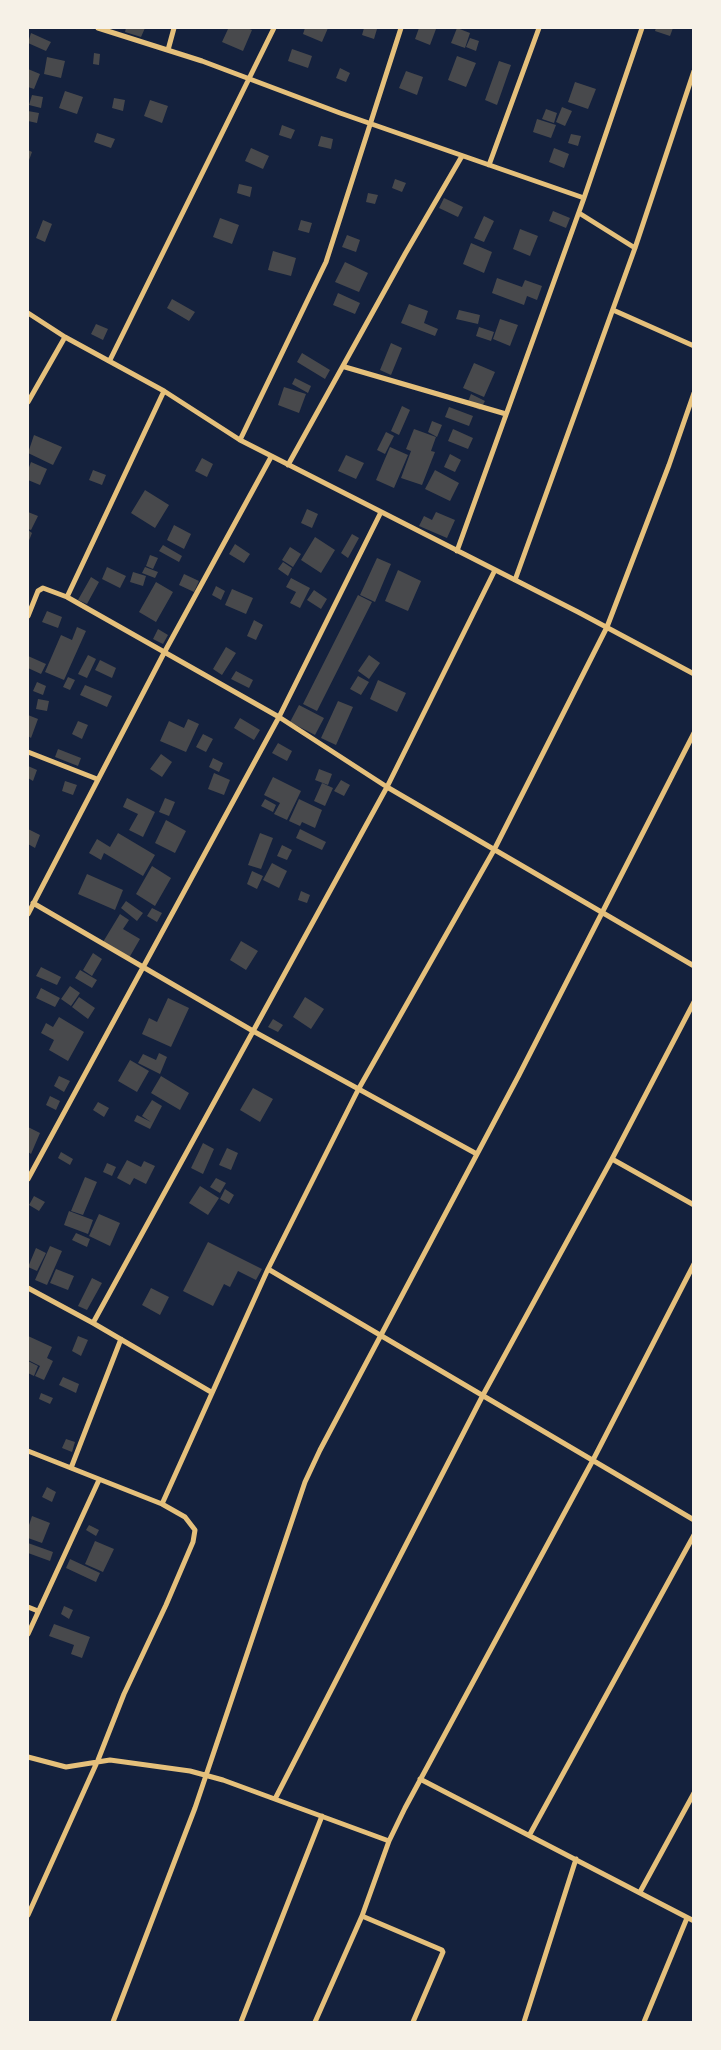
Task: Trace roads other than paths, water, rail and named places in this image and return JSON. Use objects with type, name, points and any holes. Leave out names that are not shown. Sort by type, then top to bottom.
[{"type":"street","points":[[98,28],[168,50],[370,124],[584,198]]},
{"type":"street","points":[[168,50],[174,28]]},
{"type":"street","points":[[110,360],[274,28]]},
{"type":"street","points":[[240,440],[320,277],[401,28]]},
{"type":"street","points":[[489,165],[539,28]]},
{"type":"street","points":[[457,551],[579,213],[642,28]]},
{"type":"street","points":[[515,580],[635,248],[694,71]]},
{"type":"street","points":[[288,465],[405,254],[462,156]]},
{"type":"street","points":[[579,213],[635,248]]},
{"type":"street","points":[[613,310],[694,346]]},
{"type":"street","points":[[28,313],[65,337],[164,391],[240,440],[515,580],[694,674]]},
{"type":"street","points":[[28,402],[65,337]]},
{"type":"street","points":[[344,367],[506,414]]},
{"type":"street","points":[[67,597],[164,391]]},
{"type":"street","points":[[162,1504],[268,1269],[358,1090],[494,850],[608,628],[694,393]]},
{"type":"street","points":[[28,914],[164,653],[272,457]]},
{"type":"street","points":[[28,1179],[279,717],[381,512]]},
{"type":"street","points":[[93,1323],[387,787],[495,570]]},
{"type":"street","points":[[28,616],[38,591],[43,588],[67,597],[279,717],[387,787],[694,966]]},
{"type":"street","points":[[113,2022],[124,1998],[206,1775],[305,1482],[475,1153],[519,1075],[694,733]]},
{"type":"street","points":[[28,752],[97,780]]},
{"type":"street","points":[[33,903],[141,968],[252,1031],[475,1153]]},
{"type":"street","points":[[275,1799],[483,1395],[612,1159],[694,1002]]},
{"type":"street","points":[[612,1159],[694,1205]]},
{"type":"street","points":[[315,2022],[362,1916],[389,1842],[420,1779],[593,1460],[694,1264]]},
{"type":"street","points":[[268,1269],[694,1520]]},
{"type":"street","points":[[28,1288],[93,1323],[211,1392]]},
{"type":"street","points":[[71,1468],[121,1339]]},
{"type":"street","points":[[28,1451],[162,1504],[185,1517],[195,1530],[193,1542],[166,1606],[124,1694],[98,1760],[28,1915]]},
{"type":"street","points":[[28,1634],[99,1480]]},
{"type":"street","points":[[530,1834],[694,1535]]},
{"type":"street","points":[[28,1607],[38,1611]]},
{"type":"street","points":[[28,1758],[66,1767],[98,1760],[121,1760],[206,1775],[389,1842]]},
{"type":"street","points":[[420,1779],[530,1834],[694,1921]]},
{"type":"street","points":[[640,1892],[694,1793]]},
{"type":"street","points":[[241,2022],[322,1816]]},
{"type":"street","points":[[524,2022],[576,1859]]},
{"type":"street","points":[[362,1916],[443,1952],[413,2022]]},
{"type":"street","points":[[644,2022],[687,1918]]}]
